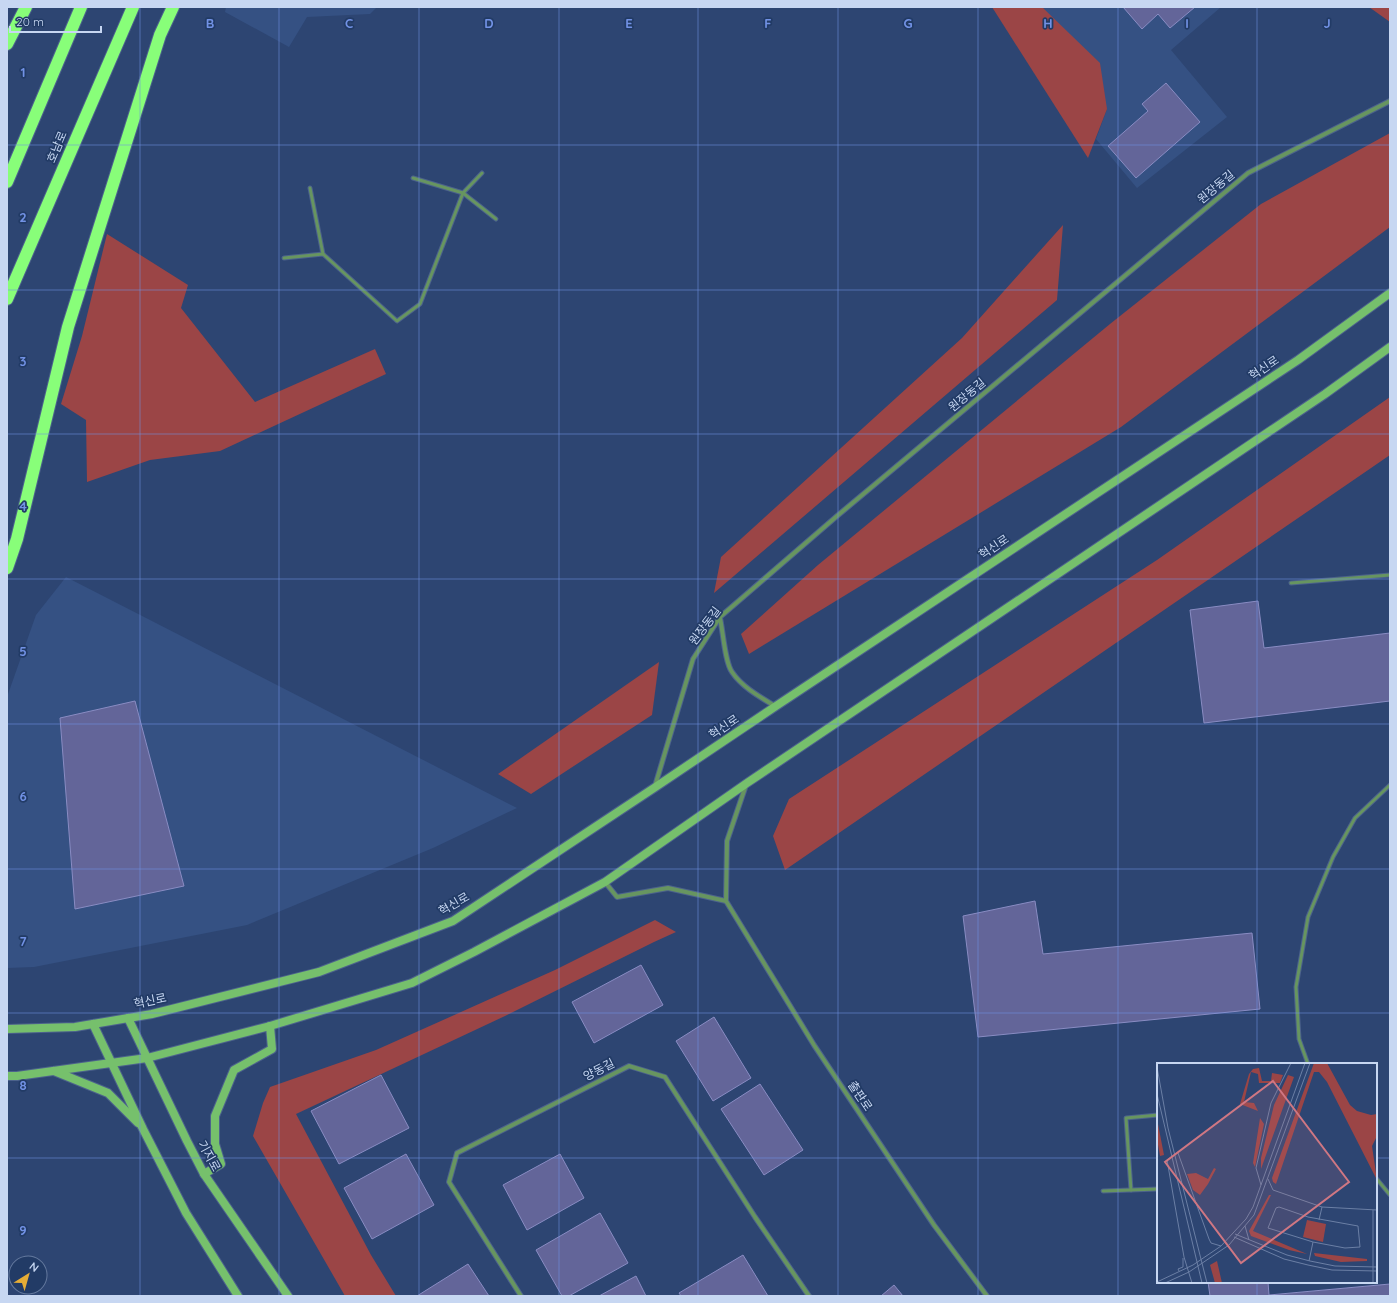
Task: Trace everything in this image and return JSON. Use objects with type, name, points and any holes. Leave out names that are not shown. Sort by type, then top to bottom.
[{"type":"highway","points":[[7,44],[26,7]]},
{"type":"highway","name":"호남로","points":[[7,299],[133,7]]},
{"type":"highway","points":[[7,568],[18,539],[68,327],[160,35],[173,7]]},
{"type":"highway","points":[[7,182],[80,8]]},
{"type":"main road","name":"혁신로","points":[[7,1029],[75,1027],[152,1014],[319,972],[453,921],[1298,360],[1390,293]]},
{"type":"main road","points":[[7,1076],[17,1076],[147,1058],[270,1026],[412,983],[605,882],[747,783],[1325,394],[1390,347]]},
{"type":"main road","name":"기지로","points":[[128,1018],[204,1174],[288,1296]]},
{"type":"main road","points":[[93,1024],[143,1129],[186,1213],[238,1296]]},
{"type":"main road","points":[[204,1174],[221,1164],[215,1144],[215,1116],[234,1070],[272,1049],[270,1026]]},
{"type":"main road","points":[[53,1071],[108,1093],[143,1129]]},
{"type":"street","name":"원장동길","points":[[654,788],[693,659],[720,618],[837,516],[1248,173],[1390,101]]},
{"type":"street","points":[[720,618],[726,656],[731,671],[748,688],[776,706]]},
{"type":"street","points":[[605,882],[617,897],[668,888],[726,901],[727,841],[747,783]]},
{"type":"street","name":"출판로","points":[[726,901],[814,1045],[934,1225],[987,1296]]},
{"type":"street","name":"양동길","points":[[521,1296],[449,1182],[457,1153],[629,1066],[665,1077],[755,1217],[809,1296]]},
{"type":"lane","points":[[310,188],[323,254],[397,321],[420,304],[463,193],[482,173]]},
{"type":"lane","points":[[413,178],[463,193],[496,219]]},
{"type":"lane","points":[[284,258],[323,254]]},
{"type":"lane","points":[[1291,583],[1390,575]]},
{"type":"lane","points":[[1308,1063],[1299,1039],[1296,987],[1308,917],[1333,857],[1356,818],[1390,785]]},
{"type":"lane","points":[[1131,1190],[1126,1118],[1157,1116]]},
{"type":"lane","points":[[1377,1179],[1390,1195]]},
{"type":"lane","points":[[1103,1191],[1157,1189]]},
{"type":"shaded area","points":[[226,7],[377,7],[370,14],[307,17],[289,47],[225,12]]},
{"type":"shaded area","points":[[992,7],[1042,7],[1100,63],[1107,109],[1088,158]]},
{"type":"shaded area","points":[[1042,7],[1221,7],[1171,50],[1227,117],[1137,188],[1096,139],[1107,109]]},
{"type":"shaded area","points":[[1369,7],[1390,7],[1390,22]]},
{"type":"shaded area","points":[[1390,133],[1390,227],[1121,427],[749,654],[741,634],[818,565],[1110,324],[1261,204]]},
{"type":"shaded area","points":[[1063,225],[1057,300],[714,593],[721,557],[962,338]]},
{"type":"shaded area","points":[[107,234],[188,285],[181,308],[255,402],[375,349],[386,374],[220,451],[150,460],[87,482],[86,420],[61,404],[82,336]]},
{"type":"shaded area","points":[[1390,397],[1390,455],[785,870],[773,836],[789,799],[1157,560]]},
{"type":"shaded area","points":[[66,577],[517,808],[433,848],[247,925],[34,967],[7,968],[7,697],[36,615]]},
{"type":"shaded area","points":[[659,662],[652,715],[531,794],[498,774]]},
{"type":"shaded area","points":[[655,920],[676,932],[505,1016],[296,1114],[371,1255],[396,1296],[345,1296],[253,1136],[263,1103],[270,1087],[376,1050],[555,970]]},
{"type":"building","points":[[1123,7],[1195,7],[1170,28],[1158,14],[1142,29]]},
{"type":"building","points":[[1166,83],[1200,122],[1136,178],[1108,146],[1148,111],[1142,104]]},
{"type":"building","points":[[1258,601],[1264,648],[1390,633],[1390,701],[1204,723],[1190,610]]},
{"type":"building","points":[[135,701],[184,886],[75,909],[60,718]]},
{"type":"building","points":[[1035,901],[1043,954],[1252,933],[1260,1009],[978,1037],[963,916]]},
{"type":"building","points":[[641,965],[663,1005],[594,1043],[572,1002]]},
{"type":"building","points":[[714,1017],[751,1078],[713,1101],[676,1041]]},
{"type":"building","points":[[381,1075],[409,1128],[339,1164],[311,1111]]},
{"type":"building","points":[[760,1084],[803,1150],[764,1175],[721,1109]]},
{"type":"building","points":[[406,1154],[434,1205],[372,1239],[344,1188]]},
{"type":"building","points":[[560,1154],[584,1198],[527,1230],[503,1185]]},
{"type":"building","points":[[600,1213],[628,1263],[569,1296],[562,1296],[536,1250]]},
{"type":"building","points":[[743,1255],[768,1296],[681,1296],[679,1293]]},
{"type":"building","points":[[468,1264],[489,1296],[417,1296]]},
{"type":"building","points":[[636,1276],[646,1296],[599,1296]]},
{"type":"building","points":[[1208,1283],[1268,1283],[1269,1295],[1390,1284],[1390,1296],[1210,1296]]},
{"type":"building","points":[[894,1285],[903,1296],[881,1296]]}]
